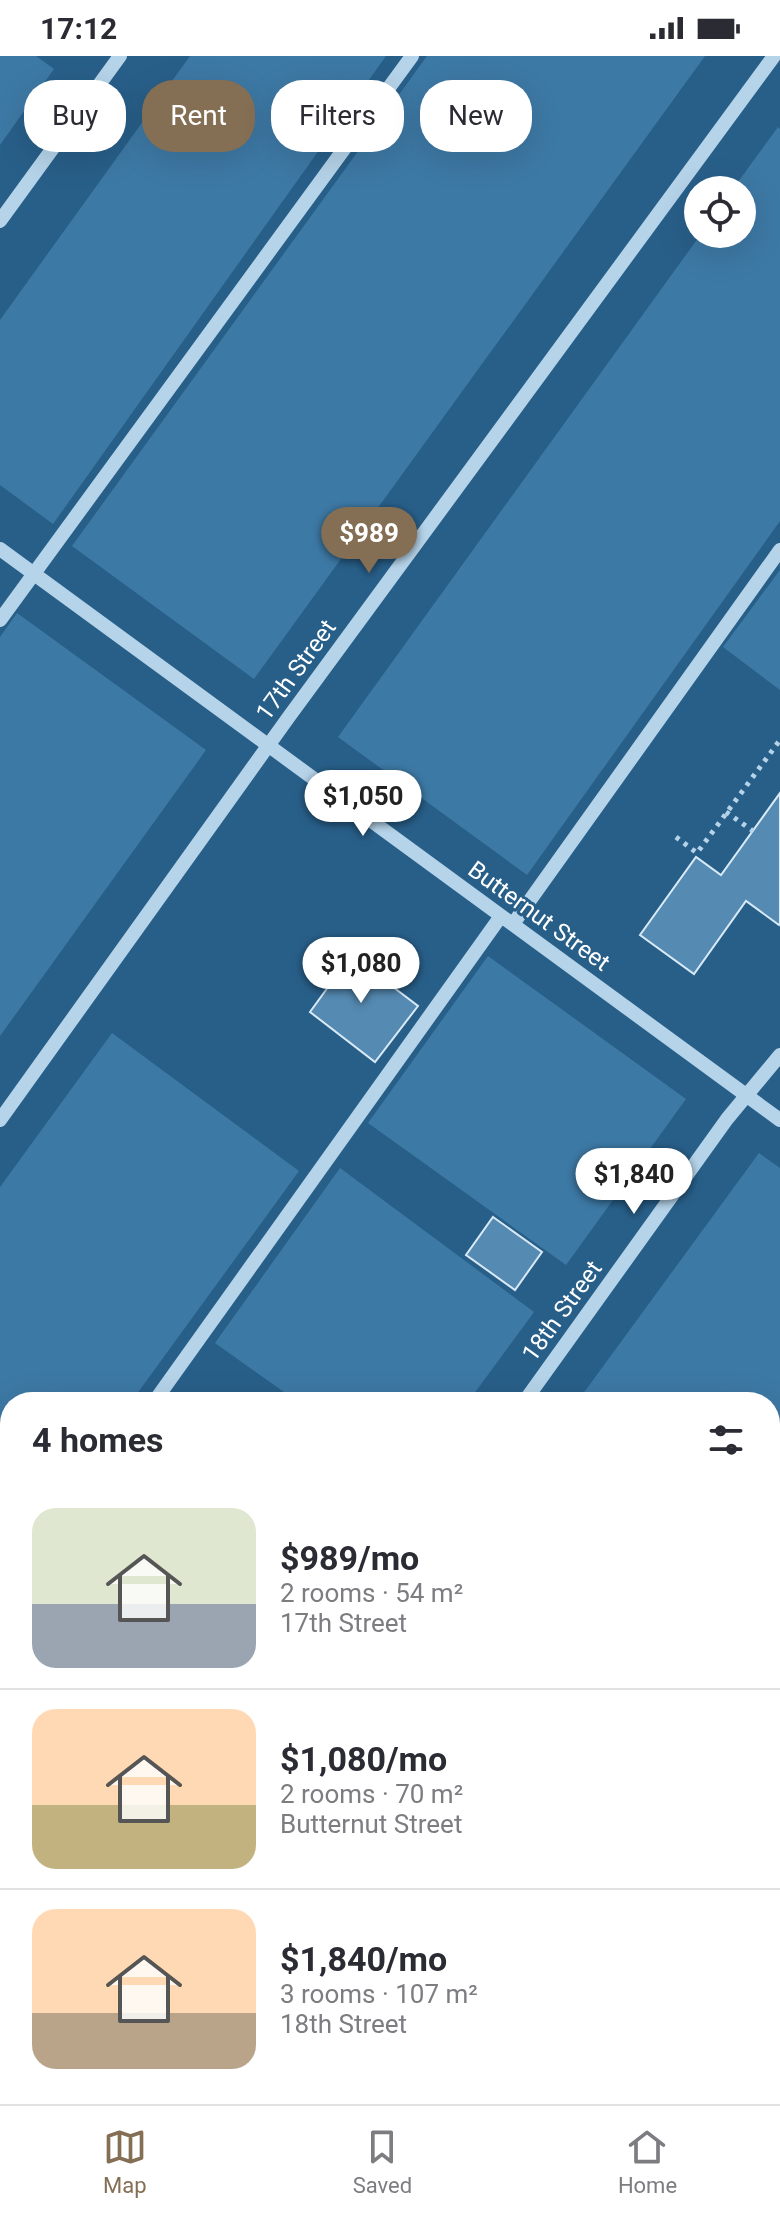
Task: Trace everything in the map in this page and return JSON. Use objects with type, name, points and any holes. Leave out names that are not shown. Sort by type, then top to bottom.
[{"type":"street","points":[[0,620],[412,56]]},
{"type":"street","name":"17th Street","points":[[0,1120],[269,745],[774,56]]},
{"type":"street","points":[[0,221],[114,58]]},
{"type":"street","name":"Butternut Street","points":[[0,549],[780,1120]]},
{"type":"street","points":[[161,1392],[780,550]]},
{"type":"street","name":"18th Street","points":[[531,1392],[727,1119],[780,1055]]},
{"type":"path","points":[[676,837],[697,853],[780,740]]},
{"type":"path","points":[[726,812],[753,831]]},
{"type":"shaded area","points":[[0,56],[36,56],[54,69],[46,80],[24,80],[24,111],[0,145]]},
{"type":"shaded area","points":[[190,56],[386,56],[369,80],[271,80],[271,152],[318,152],[53,524],[0,485],[0,320],[121,152],[126,152],[126,145],[142,123],[142,152],[255,152],[255,80],[173,80]]},
{"type":"shaded area","points":[[427,56],[705,56],[254,679],[72,546],[357,152],[404,152],[404,88]]},
{"type":"shaded area","points":[[778,127],[780,521],[527,875],[338,737],[691,248],[756,248],[756,176],[742,176]]},
{"type":"shaded area","points":[[780,570],[780,690],[723,647]]},
{"type":"shaded area","points":[[17,613],[206,750],[0,1036],[0,637]]},
{"type":"shaded area","points":[[488,956],[686,1099],[566,1265],[368,1123]]},
{"type":"shaded area","points":[[112,1033],[299,1171],[138,1392],[0,1392],[0,1187]]},
{"type":"shaded area","points":[[759,1153],[780,1168],[780,1392],[584,1392]]},
{"type":"shaded area","points":[[340,1168],[534,1312],[475,1392],[284,1392],[215,1343]]},
{"type":"building","points":[[780,793],[780,923],[746,901],[694,974],[640,935],[696,857],[721,875]]},
{"type":"building","points":[[339,946],[418,1006],[375,1062],[310,1012],[331,983],[318,973]]},
{"type":"building","points":[[493,1217],[542,1252],[515,1290],[466,1255]]}]
